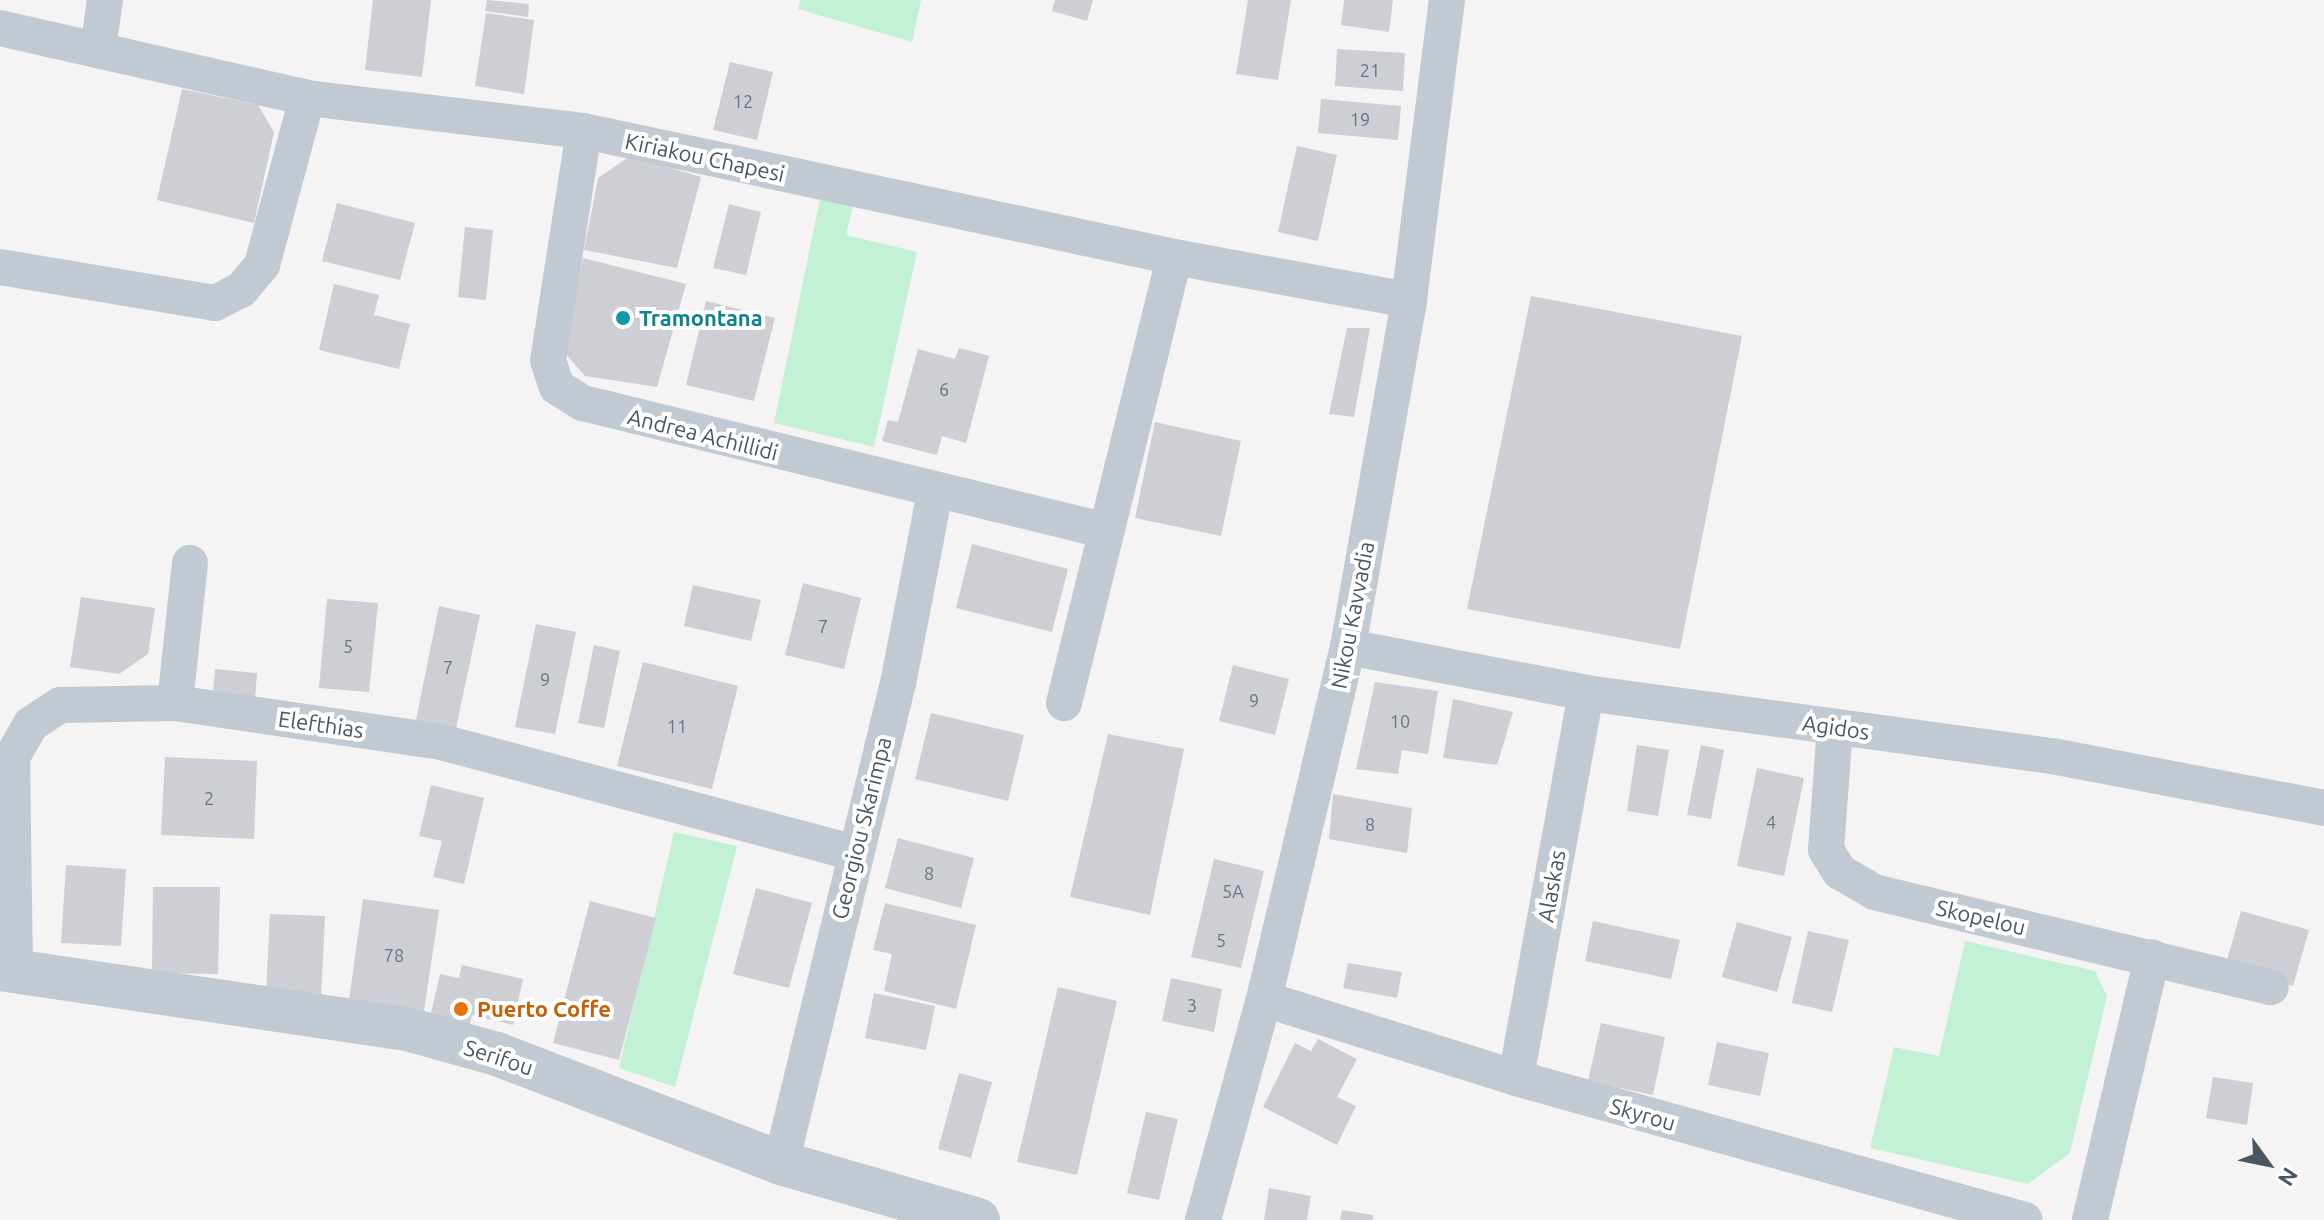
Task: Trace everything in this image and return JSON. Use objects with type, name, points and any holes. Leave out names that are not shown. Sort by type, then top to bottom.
[{"type":"street","points":[[98,50],[105,0]]},
{"type":"street","name":"Nikou Kavvadia","points":[[1203,1220],[1264,999],[1348,647],[1409,300],[1447,0]]},
{"type":"street","name":"Kiriakou Chapesi","points":[[0,28],[307,98],[584,131],[1174,257],[1409,300]]},
{"type":"street","points":[[0,267],[215,303],[241,290],[262,265],[307,98]]},
{"type":"street","name":"Andrea Achillidi","points":[[584,131],[548,360],[557,387],[583,403],[935,492],[1107,531]]},
{"type":"street","points":[[1064,703],[1174,257]]},
{"type":"street","name":"Georgiou Skarimpa","points":[[781,1163],[854,853],[898,684],[935,492]]},
{"type":"street","points":[[175,703],[190,563]]},
{"type":"street","name":"Agidos","points":[[1348,647],[1586,693],[2052,756],[2324,808]]},
{"type":"street","name":"Alaskas","points":[[1516,1078],[1586,693]]},
{"type":"street","name":"Elefthias","points":[[7,970],[12,757],[31,724],[60,705],[175,703],[441,742],[854,853]]},
{"type":"street","name":"Skopelou","points":[[1835,727],[1826,850],[1840,872],[1874,892],[2271,987]]},
{"type":"street","points":[[2090,1220],[2152,957]]},
{"type":"street","name":"Serifou","points":[[7,970],[407,1029],[497,1054],[781,1163],[978,1220]]},
{"type":"street","name":"Skyrou","points":[[1264,999],[1516,1078],[2025,1220]]},
{"type":"green space","points":[[800,0],[921,0],[912,42],[798,9]]},
{"type":"green space","points":[[820,199],[853,205],[846,235],[917,252],[874,447],[774,423]]},
{"type":"green space","points":[[674,832],[737,846],[675,1087],[619,1068]]},
{"type":"green space","points":[[1965,941],[2095,971],[2107,996],[2070,1153],[2028,1184],[1870,1148],[1894,1047],[1939,1056]]},
{"type":"building","points":[[373,0],[431,0],[422,77],[365,70]]},
{"type":"building","points":[[487,0],[529,4],[528,17],[485,11]]},
{"type":"building","points":[[1055,0],[1093,0],[1087,21],[1052,11]]},
{"type":"building","points":[[1248,0],[1291,0],[1278,80],[1236,74]]},
{"type":"building","points":[[1344,0],[1393,0],[1389,32],[1341,25]]},
{"type":"building","points":[[486,13],[534,20],[524,94],[475,86]]},
{"type":"building","points":[[1337,49],[1405,53],[1403,91],[1335,86]]},
{"type":"building","points":[[730,62],[773,72],[757,140],[713,130]]},
{"type":"building","points":[[182,89],[258,105],[274,132],[254,223],[157,200]]},
{"type":"building","points":[[1321,99],[1401,106],[1398,140],[1318,133]]},
{"type":"building","points":[[1297,146],[1337,155],[1318,241],[1278,232]]},
{"type":"building","points":[[630,156],[701,177],[677,268],[584,250],[598,178]]},
{"type":"building","points":[[337,203],[415,223],[400,280],[322,261]]},
{"type":"building","points":[[729,204],[761,212],[746,275],[713,268]]},
{"type":"building","points":[[465,227],[493,230],[486,300],[458,297]]},
{"type":"building","name":"Tramontana","points":[[583,258],[686,284],[657,387],[585,376],[564,352]]},
{"type":"building","points":[[334,284],[379,295],[374,315],[410,324],[399,369],[319,350]]},
{"type":"building","points":[[1531,296],[1742,336],[1680,649],[1467,609]]},
{"type":"building","points":[[706,301],[775,318],[754,401],[686,385]]},
{"type":"building","points":[[1347,328],[1370,328],[1354,417],[1329,414]]},
{"type":"building","points":[[959,348],[989,356],[966,443],[942,436],[937,455],[882,441],[888,420],[898,422],[918,349],[955,359]]},
{"type":"building","points":[[1155,422],[1241,441],[1221,536],[1135,518]]},
{"type":"building","points":[[972,544],[1068,569],[1052,632],[956,608]]},
{"type":"building","points":[[803,583],[861,598],[844,669],[785,655]]},
{"type":"building","points":[[693,585],[761,600],[751,641],[684,626]]},
{"type":"building","points":[[81,597],[155,608],[148,654],[119,674],[70,667]]},
{"type":"building","points":[[327,599],[378,603],[369,692],[319,688]]},
{"type":"building","points":[[439,606],[480,615],[456,728],[416,720]]},
{"type":"building","points":[[536,624],[576,632],[555,734],[515,727]]},
{"type":"building","points":[[594,645],[620,651],[604,728],[578,723]]},
{"type":"building","points":[[643,662],[738,686],[712,789],[617,766]]},
{"type":"building","points":[[1233,665],[1289,679],[1275,735],[1219,721]]},
{"type":"building","points":[[215,669],[257,673],[255,697],[213,693]]},
{"type":"building","points":[[1375,682],[1438,691],[1428,754],[1402,750],[1398,774],[1356,769]]},
{"type":"building","points":[[1453,699],[1513,712],[1497,765],[1443,758]]},
{"type":"building","points":[[931,713],[1024,735],[1008,801],[915,779]]},
{"type":"building","points":[[1108,734],[1184,749],[1150,915],[1070,897]]},
{"type":"building","points":[[1637,745],[1669,750],[1658,816],[1627,811]]},
{"type":"building","points":[[1701,745],[1724,750],[1711,819],[1687,815]]},
{"type":"building","points":[[165,757],[257,761],[254,839],[161,835]]},
{"type":"building","points":[[1757,768],[1804,778],[1784,876],[1737,866]]},
{"type":"building","points":[[431,785],[484,798],[464,884],[433,877],[442,841],[419,836]]},
{"type":"building","points":[[1333,794],[1412,808],[1407,853],[1329,839]]},
{"type":"building","points":[[898,838],[974,858],[961,908],[885,888]]},
{"type":"building","points":[[1214,859],[1264,871],[1241,968],[1191,957]]},
{"type":"building","points":[[66,865],[126,869],[121,946],[61,943]]},
{"type":"building","points":[[153,887],[220,887],[218,974],[152,973]]},
{"type":"building","points":[[756,888],[812,903],[789,988],[733,974]]},
{"type":"building","points":[[363,899],[439,910],[424,1011],[349,1000]]},
{"type":"building","points":[[590,901],[656,918],[619,1060],[553,1043]]},
{"type":"building","points":[[885,903],[976,925],[956,1009],[884,991],[892,954],[873,950]]},
{"type":"building","points":[[2241,911],[2309,930],[2293,986],[2225,967]]},
{"type":"building","points":[[270,914],[325,916],[321,998],[266,995]]},
{"type":"building","points":[[1593,921],[1680,940],[1671,979],[1585,961]]},
{"type":"building","points":[[1737,922],[1792,937],[1777,992],[1722,977]]},
{"type":"building","points":[[1808,931],[1849,940],[1832,1012],[1792,1003]]},
{"type":"building","points":[[1348,963],[1402,972],[1397,998],[1343,988]]},
{"type":"building","points":[[462,965],[523,979],[513,1025],[472,1015],[468,1030],[429,1021],[440,974],[459,978]]},
{"type":"building","points":[[1171,978],[1222,989],[1214,1032],[1162,1021]]},
{"type":"building","points":[[1058,987],[1117,1001],[1077,1175],[1017,1162]]},
{"type":"building","points":[[874,993],[935,1006],[926,1050],[865,1038]]},
{"type":"building","points":[[1601,1023],[1665,1037],[1653,1095],[1588,1081]]},
{"type":"building","points":[[1318,1039],[1357,1059],[1337,1097],[1356,1106],[1337,1145],[1263,1107],[1295,1043],[1311,1051]]},
{"type":"building","points":[[1717,1042],[1769,1053],[1760,1096],[1708,1085]]},
{"type":"building","points":[[959,1073],[992,1082],[971,1158],[938,1149]]},
{"type":"building","points":[[2213,1077],[2253,1083],[2247,1125],[2206,1118]]},
{"type":"building","points":[[1146,1112],[1178,1119],[1159,1200],[1127,1193]]},
{"type":"building","points":[[1269,1188],[1311,1196],[1307,1220],[1264,1220]]},
{"type":"building","points":[[1342,1210],[1373,1215],[1373,1220],[1340,1220]]},
{"type":"place","name":"Tramontana","points":[[623,318]]},
{"type":"place","name":"Puerto Coffe","points":[[461,1009]]}]
